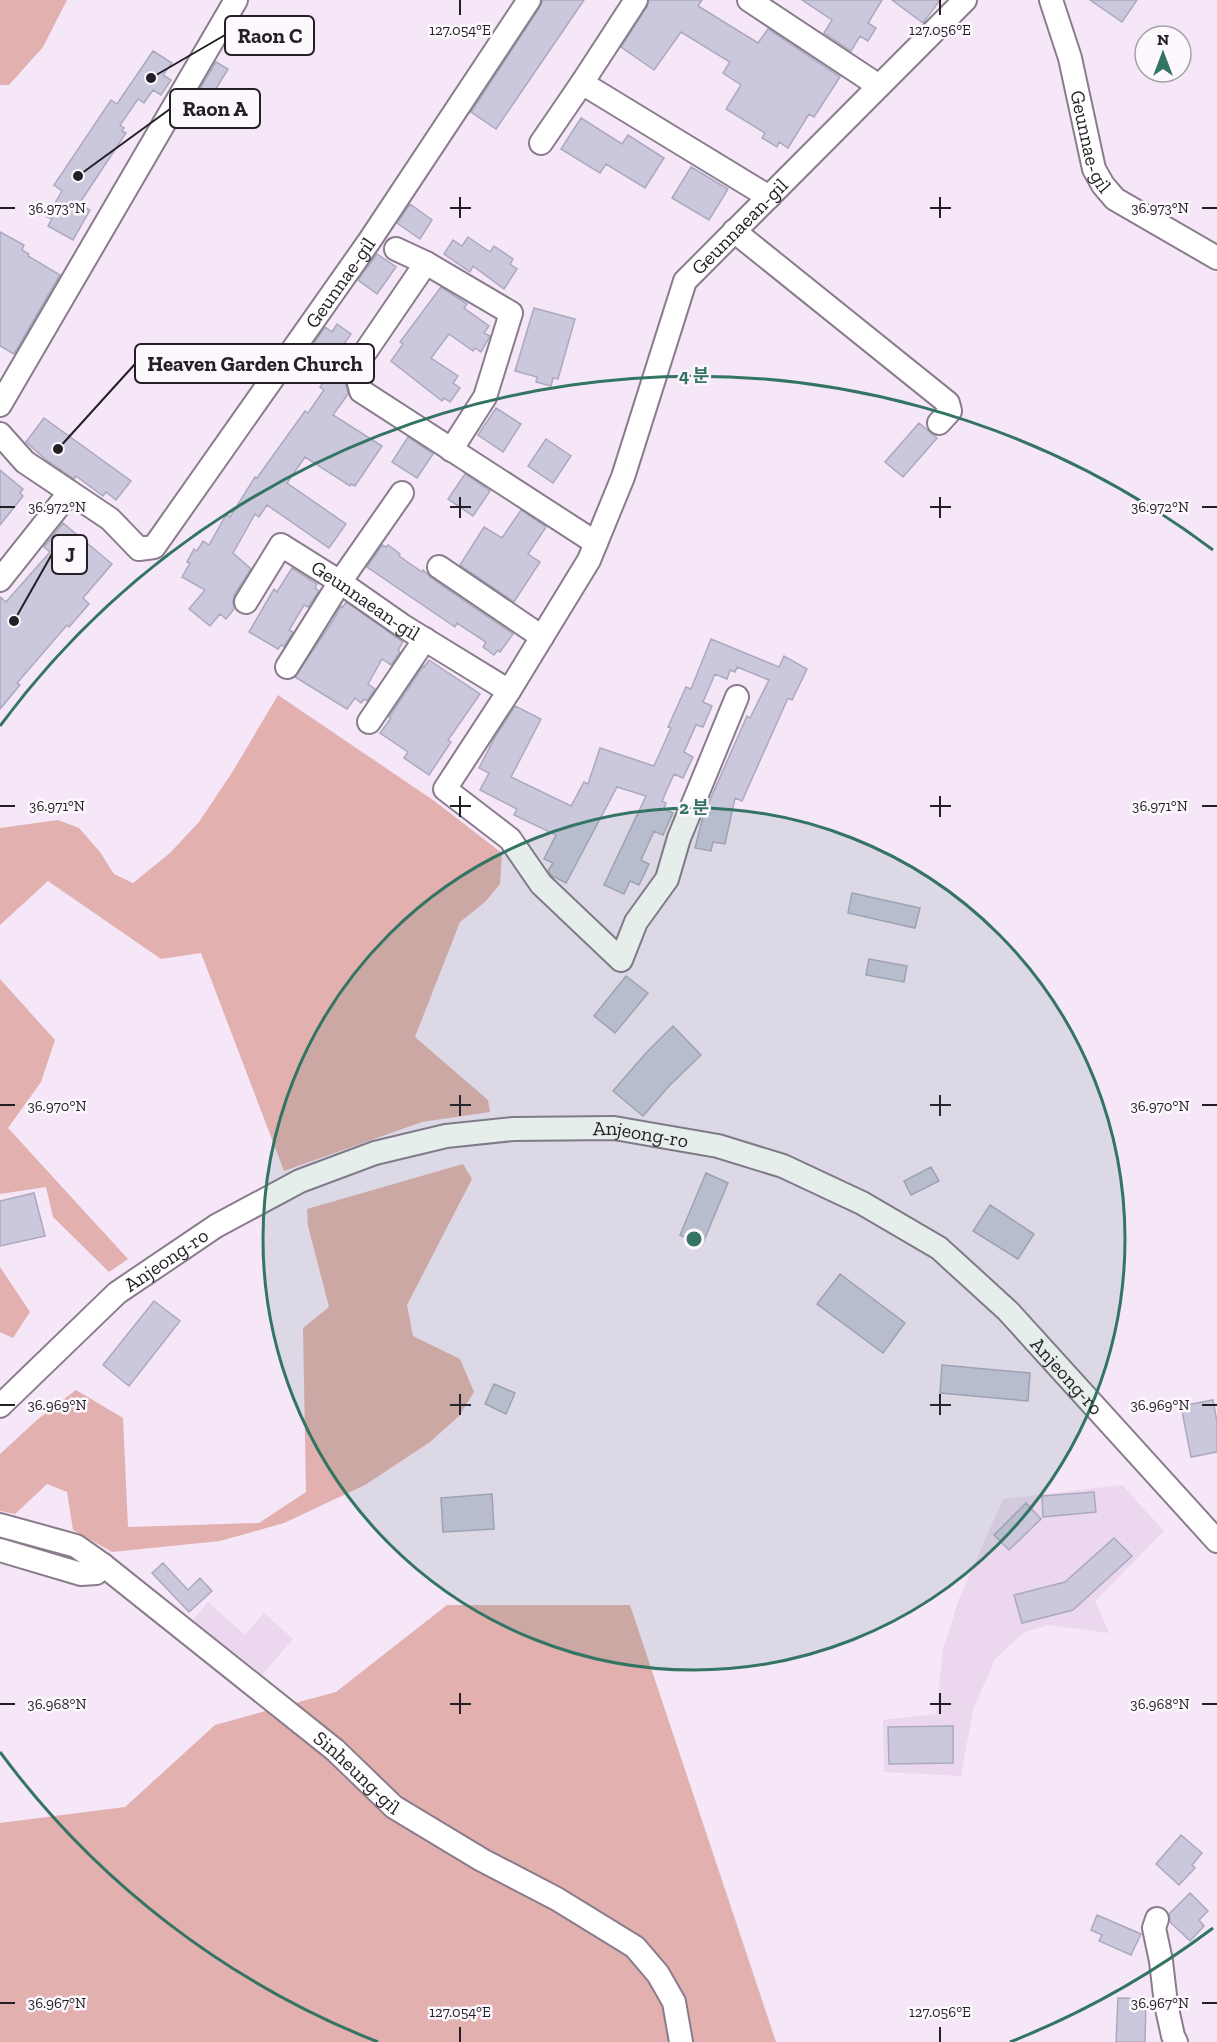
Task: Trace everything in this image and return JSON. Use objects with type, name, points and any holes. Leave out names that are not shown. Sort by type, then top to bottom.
[{"type":"street","points":[[0,405],[236,0]]},
{"type":"street","name":"Geunnae-gil","points":[[0,434],[25,462],[110,519],[139,549],[154,547],[370,240],[529,0]]},
{"type":"street","points":[[542,143],[636,0]]},
{"type":"street","points":[[749,0],[879,86]]},
{"type":"street","name":"Geunnaean-gil","points":[[737,697],[679,838],[667,879],[636,922],[621,960],[541,884],[510,839],[446,789],[589,560],[623,477],[685,280],[965,0]]},
{"type":"street","name":"Geunnae-gil","points":[[1051,0],[1070,58],[1089,152],[1094,169],[1103,185],[1114,199],[1217,258]]},
{"type":"street","points":[[582,83],[769,197]]},
{"type":"street","points":[[735,231],[948,403],[950,411],[939,423]]},
{"type":"street","points":[[396,249],[426,263],[511,314],[485,397],[452,450]]},
{"type":"street","points":[[426,263],[355,367],[361,391],[596,543]]},
{"type":"street","points":[[0,580],[69,493]]},
{"type":"street","points":[[286,667],[340,582],[402,493]]},
{"type":"street","name":"Geunnaean-gil","points":[[246,602],[280,545],[509,691]]},
{"type":"street","points":[[439,567],[542,637]]},
{"type":"street","points":[[369,722],[425,639]]},
{"type":"street","name":"Anjeong-ro","points":[[0,1406],[117,1293],[216,1226],[300,1181],[375,1153],[446,1136],[513,1129],[614,1128],[718,1146],[783,1166],[862,1203],[939,1248],[1008,1311],[1217,1541]]},
{"type":"street","name":"Sinheung-gil","points":[[0,1525],[76,1546],[335,1750],[394,1807],[482,1860],[557,1899],[635,1947],[658,1974],[674,2002],[681,2042]]},
{"type":"street","points":[[0,1550],[81,1574],[96,1573],[103,1565]]},
{"type":"street","points":[[1156,1919],[1154,1928],[1166,2004],[1176,2042]]},
{"type":"shaded area","points":[[0,0],[67,0],[43,47],[9,85],[0,85]]},
{"type":"shaded area","points":[[278,695],[433,800],[502,853],[500,884],[485,902],[460,922],[415,1037],[488,1100],[490,1112],[422,1122],[284,1171],[201,953],[161,959],[48,881],[0,925],[0,828],[58,820],[79,828],[100,852],[114,874],[133,883],[170,853],[199,822],[233,771]]},
{"type":"shaded area","points":[[0,979],[55,1040],[41,1082],[8,1128],[128,1259],[109,1272],[53,1217],[46,1187],[0,1194]]},
{"type":"shaded area","points":[[463,1164],[472,1179],[407,1305],[413,1336],[460,1359],[474,1392],[459,1416],[430,1442],[365,1485],[284,1523],[220,1541],[112,1552],[73,1530],[67,1492],[47,1484],[15,1514],[0,1511],[0,1454],[38,1419],[76,1390],[123,1418],[128,1527],[259,1523],[306,1492],[303,1328],[329,1307],[308,1226],[307,1209]]},
{"type":"shaded area","points":[[0,1267],[30,1312],[13,1338],[0,1332]]},
{"type":"shaded area","points":[[1122,1485],[1164,1531],[1095,1601],[1109,1633],[1048,1625],[1023,1633],[995,1659],[973,1710],[961,1776],[884,1772],[883,1720],[936,1714],[943,1649],[959,1599],[1003,1499]]},
{"type":"shaded area","points":[[208,1602],[245,1635],[264,1613],[293,1639],[256,1682],[189,1625]]},
{"type":"shaded area","points":[[447,1605],[630,1605],[776,2042],[0,2042],[0,1823],[125,1807],[215,1725],[336,1692]]},
{"type":"building","points":[[543,0],[584,0],[496,129],[471,112]]},
{"type":"building","points":[[649,0],[702,0],[698,6],[758,43],[768,29],[840,77],[814,117],[809,114],[788,148],[779,142],[777,147],[762,138],[765,133],[726,109],[741,85],[723,73],[730,62],[681,32],[654,70],[621,47],[647,7]]},
{"type":"building","points":[[802,0],[882,0],[868,23],[876,28],[868,41],[860,36],[851,51],[824,33],[832,20]]},
{"type":"building","points":[[892,0],[940,0],[923,23]]},
{"type":"building","points":[[1090,0],[1137,0],[1122,22]]},
{"type":"building","points":[[153,51],[172,63],[163,75],[171,80],[161,95],[153,90],[144,103],[138,99],[120,125],[124,128],[122,131],[126,133],[79,204],[90,210],[73,240],[48,226],[52,219],[47,217],[62,191],[54,185],[111,100],[117,104]]},
{"type":"building","points":[[216,62],[228,69],[211,97],[199,90]]},
{"type":"building","points":[[581,118],[622,144],[628,135],[664,158],[645,188],[606,164],[600,173],[561,149]]},
{"type":"building","points":[[691,167],[728,189],[709,220],[672,198]]},
{"type":"building","points":[[410,204],[432,220],[420,239],[397,223]]},
{"type":"building","points":[[0,232],[24,245],[22,250],[29,254],[28,256],[60,275],[14,354],[0,346]]},
{"type":"building","points":[[468,237],[490,252],[494,246],[513,259],[510,264],[517,269],[504,289],[473,266],[470,272],[444,254],[453,240],[462,246]]},
{"type":"building","points":[[377,254],[396,267],[377,294],[358,280]]},
{"type":"building","points":[[441,287],[467,304],[464,308],[489,326],[484,333],[490,336],[481,352],[475,348],[473,351],[449,334],[431,358],[458,376],[453,383],[460,388],[450,402],[444,398],[442,401],[391,361],[403,344],[400,342]]},
{"type":"building","points":[[534,308],[575,319],[558,379],[553,378],[551,386],[536,382],[537,377],[515,371]]},
{"type":"building","points":[[337,324],[351,334],[332,361],[312,346],[325,327],[332,332]]},
{"type":"building","points":[[333,369],[344,377],[348,394],[333,415],[382,446],[355,486],[351,484],[350,486],[305,457],[287,483],[346,524],[329,548],[267,505],[259,517],[255,514],[233,553],[251,569],[234,595],[234,609],[226,619],[220,614],[210,626],[189,609],[205,590],[182,577],[190,563],[187,562],[194,549],[197,551],[203,541],[209,545],[226,515],[230,517],[255,477],[257,478],[305,411],[308,413],[324,390],[320,387]]},
{"type":"building","points":[[496,408],[521,424],[503,452],[478,435]]},
{"type":"building","points":[[44,418],[131,481],[116,500],[106,492],[103,496],[76,476],[74,479],[45,459],[26,442]]},
{"type":"building","points":[[919,423],[937,438],[903,477],[885,462]]},
{"type":"building","points":[[408,437],[433,454],[417,478],[392,462]]},
{"type":"building","points":[[546,439],[571,456],[553,483],[528,466]]},
{"type":"building","points":[[0,470],[23,489],[20,493],[23,496],[0,525]]},
{"type":"building","points":[[465,474],[490,491],[473,516],[448,499]]},
{"type":"building","points":[[521,510],[546,527],[528,554],[540,562],[514,602],[460,565],[484,527],[502,538]]},
{"type":"building","points":[[63,523],[112,564],[83,598],[89,604],[69,627],[67,625],[17,683],[20,685],[0,709],[0,597],[6,602],[50,552],[44,547]]},
{"type":"building","points":[[382,545],[386,547],[388,545],[400,554],[399,556],[422,572],[423,570],[431,578],[513,634],[500,652],[498,650],[494,655],[483,647],[486,642],[457,623],[455,627],[367,567]]},
{"type":"building","points":[[292,568],[317,584],[315,588],[319,591],[308,607],[304,605],[289,630],[293,632],[284,647],[281,645],[278,649],[249,632],[274,589],[277,592]]},
{"type":"building","points":[[346,602],[403,642],[398,650],[400,652],[391,665],[382,659],[368,684],[375,689],[367,701],[364,699],[361,703],[355,698],[347,709],[295,677],[341,606],[343,607]]},
{"type":"building","points":[[711,639],[779,667],[784,656],[807,669],[792,700],[788,698],[742,801],[735,798],[725,844],[713,842],[711,851],[695,848],[703,816],[747,716],[750,718],[769,680],[737,667],[735,672],[730,670],[727,679],[715,674],[703,702],[712,706],[703,727],[696,725],[684,752],[693,757],[683,778],[674,774],[662,801],[666,803],[664,809],[673,813],[663,835],[654,831],[641,860],[649,864],[639,885],[630,881],[624,894],[604,885],[646,796],[617,787],[566,883],[552,876],[548,871],[553,863],[544,859],[556,835],[514,815],[517,809],[480,790],[489,773],[479,768],[515,706],[541,719],[511,777],[571,806],[584,782],[588,784],[600,748],[654,766],[671,728],[668,727],[686,687],[691,689]]},
{"type":"building","points":[[429,660],[480,694],[448,740],[451,742],[429,775],[404,758],[408,752],[380,733]]},
{"type":"building","points":[[852,893],[920,908],[915,928],[848,913]]},
{"type":"building","points":[[869,959],[907,966],[904,982],[866,975]]},
{"type":"building","points":[[626,976],[648,993],[615,1033],[594,1016]]},
{"type":"building","points":[[673,1026],[701,1055],[669,1086],[643,1116],[613,1091]]},
{"type":"building","points":[[931,1167],[939,1181],[911,1195],[904,1181]]},
{"type":"building","points":[[706,1173],[728,1183],[702,1245],[680,1235]]},
{"type":"building","points":[[34,1193],[45,1236],[0,1246],[0,1201]]},
{"type":"building","points":[[990,1205],[1034,1234],[1018,1259],[973,1231]]},
{"type":"building","points":[[840,1274],[905,1323],[883,1353],[817,1304]]},
{"type":"building","points":[[154,1301],[180,1321],[129,1386],[103,1365]]},
{"type":"building","points":[[942,1365],[1030,1373],[1028,1401],[940,1393]]},
{"type":"building","points":[[494,1384],[515,1393],[506,1414],[485,1404]]},
{"type":"building","points":[[1213,1400],[1217,1422],[1217,1452],[1191,1457],[1181,1406]]},
{"type":"building","points":[[1094,1492],[1096,1512],[1043,1517],[1042,1496]]},
{"type":"building","points":[[492,1494],[494,1529],[443,1532],[441,1498]]},
{"type":"building","points":[[1026,1503],[1041,1519],[1009,1550],[994,1535]]},
{"type":"building","points":[[1114,1538],[1132,1556],[1073,1610],[1022,1623],[1014,1595],[1065,1582]]},
{"type":"building","points":[[163,1563],[188,1590],[200,1578],[212,1591],[189,1612],[152,1573]]},
{"type":"building","points":[[953,1726],[953,1763],[889,1764],[888,1727]]},
{"type":"building","points":[[1181,1835],[1202,1853],[1192,1865],[1195,1868],[1179,1885],[1156,1864]]},
{"type":"building","points":[[1190,1893],[1208,1911],[1199,1920],[1204,1926],[1190,1941],[1170,1922],[1169,1914]]},
{"type":"building","points":[[1097,1915],[1141,1934],[1131,1955],[1099,1941],[1102,1935],[1091,1930]]},
{"type":"building","points":[[1118,1998],[1146,1999],[1145,2042],[1116,2042]]},
{"type":"place","name":"Raon C","points":[[151,78]]},
{"type":"place","name":"Raon A","points":[[78,176]]},
{"type":"place","name":"Heaven Garden Church","points":[[58,449]]},
{"type":"place","name":"J","points":[[14,621]]}]
